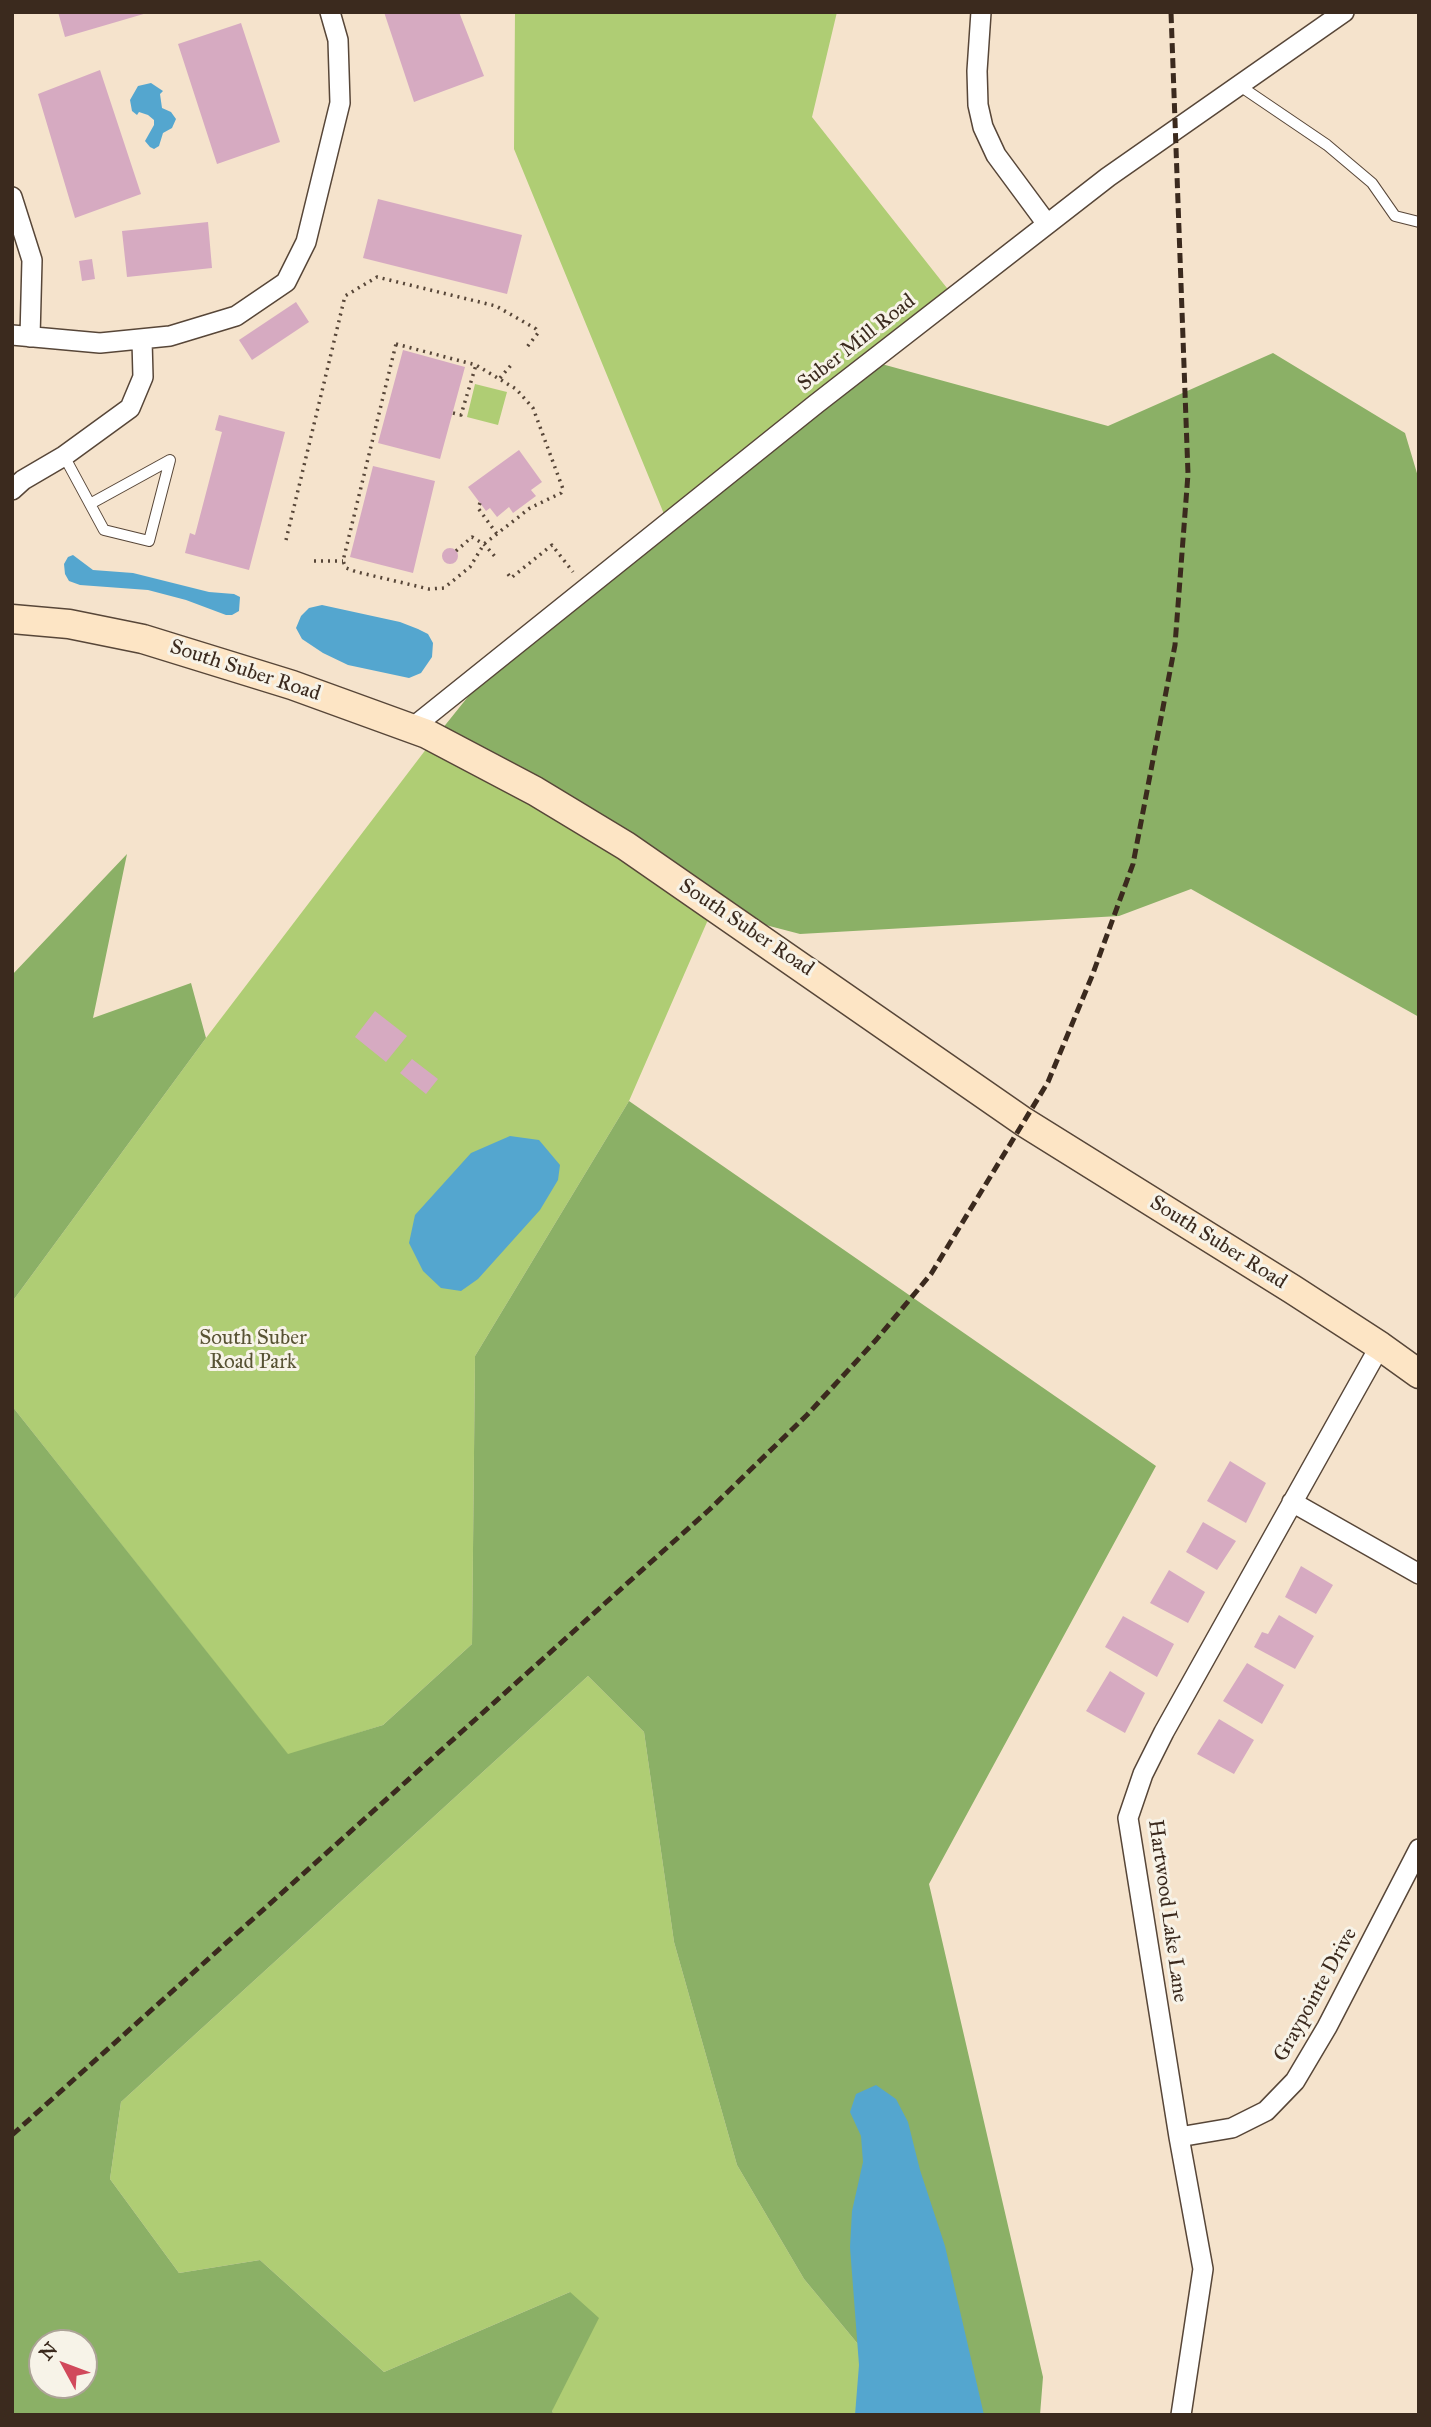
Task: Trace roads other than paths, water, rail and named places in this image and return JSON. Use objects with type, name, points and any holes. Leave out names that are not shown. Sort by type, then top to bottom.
[{"type":"street","points":[[12,197],[32,260],[21,336],[100,343],[142,340],[170,336],[236,316],[286,282],[306,242],[340,103],[338,40],[330,12]]},
{"type":"street","points":[[981,12],[977,71],[978,105],[983,127],[996,155],[1047,224]]},
{"type":"street","name":"Suber Mill Road","points":[[412,728],[816,404],[1108,177],[1344,12]]},
{"type":"street","points":[[12,490],[130,408],[143,377],[142,340]]},
{"type":"street","name":"South Suber Road","points":[[12,619],[69,624],[143,639],[292,685],[427,734],[535,791],[626,846],[1024,1122],[1380,1346],[1419,1374]]},
{"type":"street","name":"Hartwood Lake Lane","points":[[1181,2415],[1203,2269],[1128,1818],[1143,1774],[1164,1732],[1380,1346]]},
{"type":"street","points":[[1292,1502],[1419,1574]]},
{"type":"street","name":"Graypointe Drive","points":[[1179,2137],[1232,2128],[1266,2111],[1295,2081],[1327,2027],[1419,1849]]},
{"type":"lane","points":[[1240,86],[1327,145],[1371,183],[1395,216],[1419,222]]},
{"type":"lane","points":[[64,456],[104,530],[149,541],[170,460],[90,504]]},
{"type":"water","points":[[151,83],[163,91],[160,94],[162,108],[171,112],[176,119],[172,128],[163,133],[159,146],[154,149],[145,141],[154,120],[148,115],[139,112],[137,115],[132,111],[130,100],[138,86]]},
{"type":"water","points":[[73,555],[93,570],[133,573],[209,592],[234,594],[240,597],[239,611],[226,615],[148,590],[80,585],[69,581],[65,574],[64,564],[68,557]]},
{"type":"water","points":[[322,605],[400,622],[418,629],[428,634],[433,643],[432,657],[421,673],[409,678],[348,665],[302,639],[296,628],[301,616],[309,608]]},
{"type":"water","points":[[510,1136],[539,1140],[560,1165],[558,1180],[540,1210],[478,1279],[461,1291],[441,1288],[423,1271],[409,1243],[415,1215],[471,1153]]},
{"type":"water","points":[[876,2085],[896,2099],[908,2122],[920,2170],[945,2246],[984,2415],[855,2415],[859,2365],[850,2247],[852,2211],[863,2162],[861,2136],[850,2112],[856,2094]]},
{"type":"railway","points":[[12,2135],[709,1510],[807,1415],[876,1340],[931,1274],[1048,1082],[1092,976],[1133,864],[1175,645],[1188,474],[1171,12]]},
{"type":"park label","name":"South Suber Road Park","points":[[253,1351]]}]
